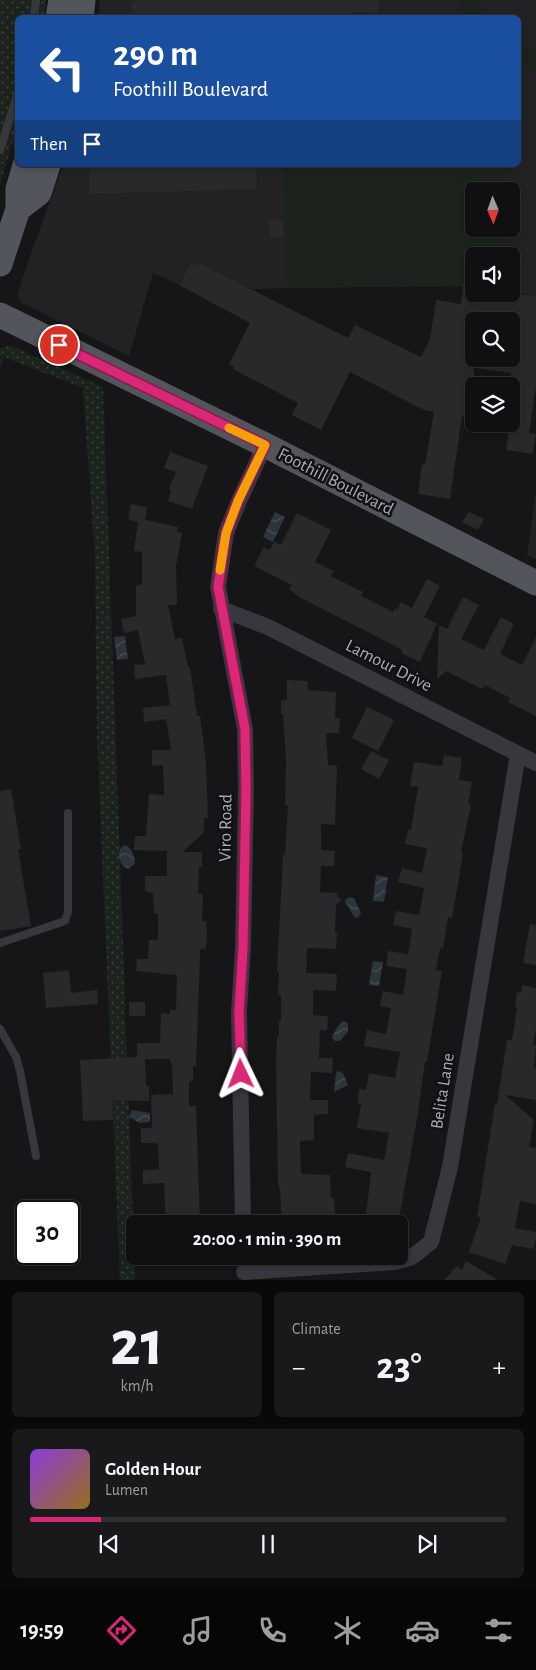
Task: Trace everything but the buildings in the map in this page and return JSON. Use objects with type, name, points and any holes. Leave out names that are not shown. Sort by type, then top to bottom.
[{"type":"main road","points":[[58,15],[61,0]]},
{"type":"main road","points":[[82,15],[84,0]]},
{"type":"main road","points":[[0,264],[18,209],[18,189],[24,167]]},
{"type":"main road","points":[[18,209],[39,193],[47,167]]},
{"type":"main road","name":"Foothill Boulevard","points":[[0,315],[265,445],[536,583]]},
{"type":"street","name":"Viro Road","points":[[243,1215],[239,1012],[243,948],[246,791],[245,729],[218,587],[226,533],[238,501],[265,445]]},
{"type":"street","name":"Lamour Drive","points":[[221,609],[268,627],[536,763]]},
{"type":"street","name":"Belita Lane","points":[[244,1269],[395,1262],[412,1257],[431,1242],[450,1168],[518,754]]},
{"type":"lane","points":[[34,15],[36,0]]},
{"type":"lane","points":[[0,150],[15,102]]},
{"type":"lane","points":[[0,943],[65,921],[68,912],[68,813]]},
{"type":"lane","points":[[0,1029],[16,1057],[20,1071],[36,1156]]},
{"type":"shaded area","points":[[0,0],[46,0],[45,15],[15,15],[15,135],[0,185]]},
{"type":"shaded area","points":[[100,0],[536,0],[536,296],[520,293],[520,247],[465,247],[465,285],[251,289],[191,262],[179,285],[153,273],[129,356],[20,302],[18,294],[62,167],[521,167],[521,15],[98,15]]},
{"type":"shaded area","points":[[459,0],[479,0],[486,15],[464,15]]},
{"type":"shaded area","points":[[521,47],[536,51],[536,70],[521,66]]},
{"type":"shaded area","points":[[284,167],[505,167],[505,182],[465,182],[465,238],[506,238],[507,247],[465,247],[465,286],[298,288],[287,279]]},
{"type":"shaded area","points":[[5,346],[14,347],[103,387],[133,1215],[126,1215],[126,1265],[134,1265],[135,1280],[120,1280],[97,735],[95,558],[83,388],[4,357],[0,368],[0,349]]},
{"type":"shaded area","points":[[536,491],[536,559],[527,555]]},
{"type":"water","points":[[275,512],[285,517],[273,542],[263,537]]},
{"type":"water","points":[[125,636],[128,659],[117,660],[114,637]]},
{"type":"water","points":[[124,845],[131,850],[135,864],[128,869],[119,858],[121,848]]},
{"type":"water","points":[[376,875],[388,877],[384,902],[373,901]]},
{"type":"water","points":[[350,897],[354,898],[361,913],[359,917],[355,918],[345,902]]},
{"type":"water","points":[[373,961],[383,962],[379,986],[369,985]]},
{"type":"water","points":[[344,1021],[348,1023],[348,1031],[340,1041],[335,1041],[332,1038],[334,1033]]},
{"type":"water","points":[[338,1071],[343,1073],[348,1085],[334,1092],[336,1073]]},
{"type":"water","points":[[132,1110],[150,1113],[150,1122],[140,1123],[129,1117]]},
{"type":"slow traffic","points":[[220,570],[226,533],[238,501],[265,445],[229,428]]},
{"type":"route","points":[[59,345],[265,445],[238,501],[226,533],[218,587],[245,729],[246,791],[243,948],[239,1012],[241,1074]]}]
